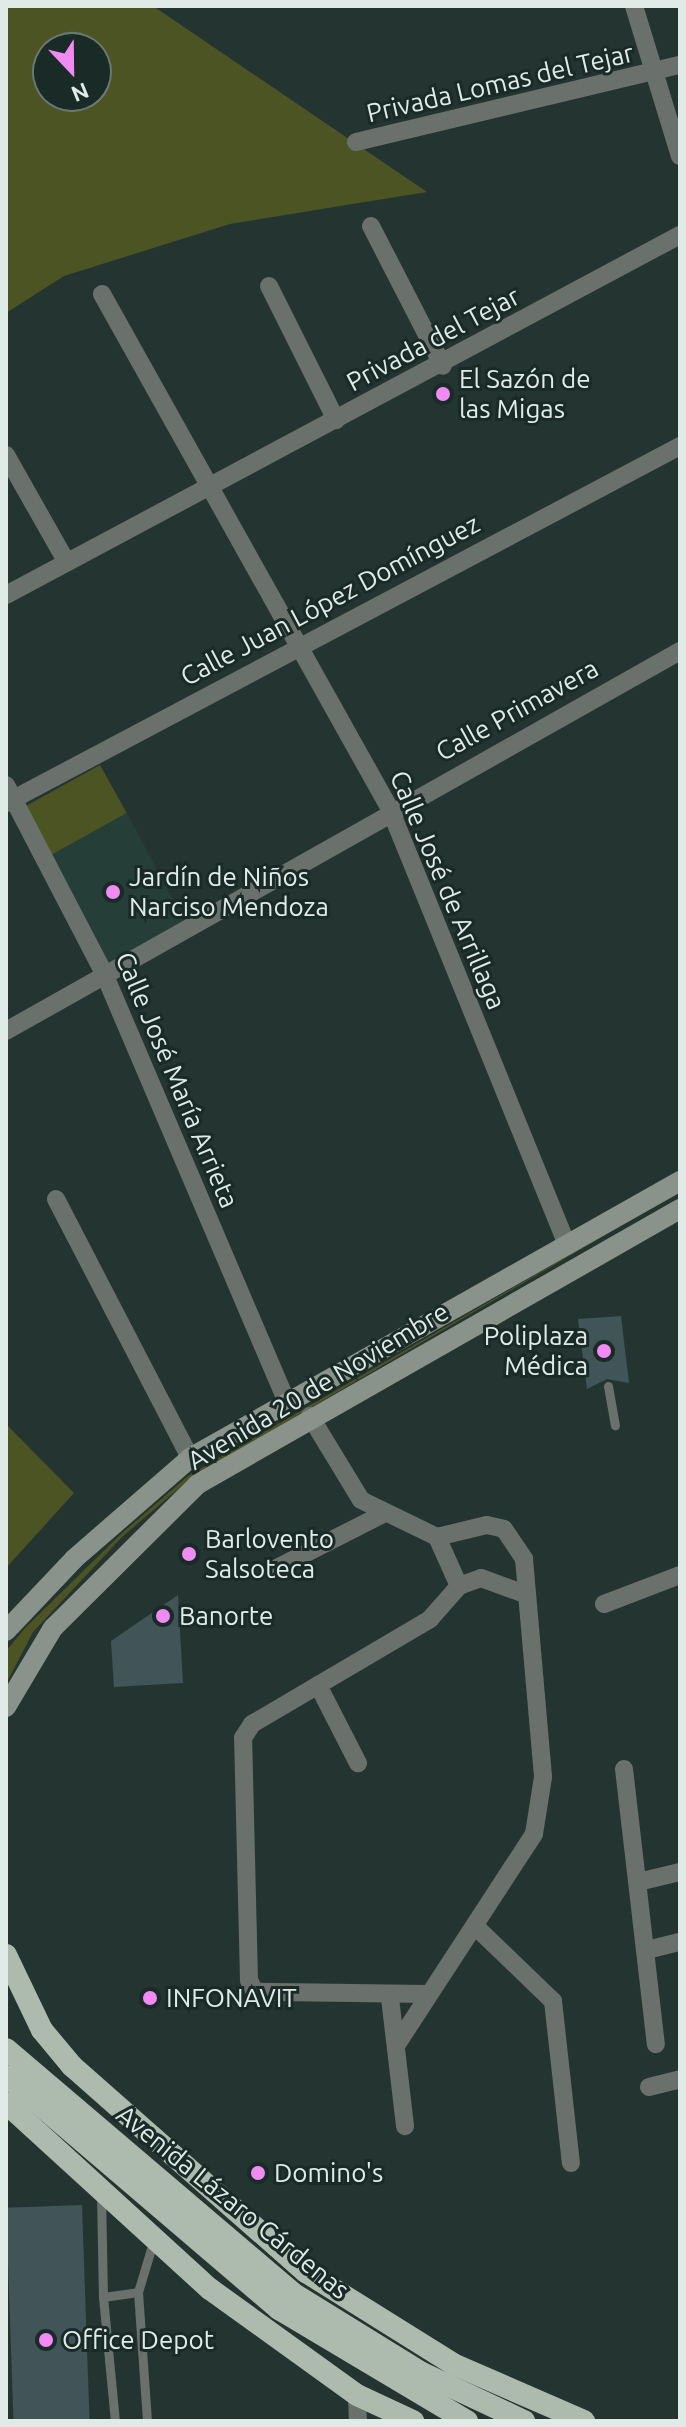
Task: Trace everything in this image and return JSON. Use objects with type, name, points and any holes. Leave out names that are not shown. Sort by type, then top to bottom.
[{"type":"highway","points":[[6,1955],[42,2030],[72,2066],[306,2272],[453,2364],[584,2421]]},
{"type":"highway","name":"Avenida Lázaro Cárdenas","points":[[6,2049],[294,2294],[422,2373],[524,2421]]},
{"type":"highway","name":"Avenida Lázaro Cárdenas","points":[[6,2076],[279,2309],[467,2421]]},
{"type":"highway","points":[[6,2103],[154,2239],[278,2342],[357,2395],[413,2421]]},
{"type":"main road","name":"Avenida 20 de Noviembre","points":[[6,1631],[74,1559],[190,1458],[680,1181]]},
{"type":"main road","name":"Avenida 20 de Noviembre","points":[[6,1707],[53,1628],[127,1548],[198,1484],[310,1416],[680,1209]]},
{"type":"street","points":[[634,6],[680,156]]},
{"type":"street","points":[[655,76],[680,65]]},
{"type":"street","points":[[655,76],[680,81]]},
{"type":"street","name":"Privada Lomas del Tejar","points":[[356,142],[655,76]]},
{"type":"street","points":[[371,226],[443,366]]},
{"type":"street","name":"Privada del Tejar","points":[[6,595],[208,485],[443,366],[680,235]]},
{"type":"street","points":[[269,286],[336,420]]},
{"type":"street","name":"Calle José de Arrillaga","points":[[102,294],[390,809],[567,1244]]},
{"type":"street","name":"Calle Juan López Domínguez","points":[[8,796],[680,446]]},
{"type":"street","points":[[6,455],[66,561]]},
{"type":"street","name":"Calle Primavera","points":[[6,1031],[103,971],[390,809],[679,654]]},
{"type":"street","name":"Calle José María Arrieta","points":[[8,796],[103,971],[286,1401]]},
{"type":"street","points":[[56,1199],[190,1458]]},
{"type":"street","points":[[310,1416],[342,1477],[383,1514],[437,1537],[487,1525],[504,1529],[524,1559],[543,1777],[534,1834],[397,2044]]},
{"type":"street","points":[[273,1570],[383,1514]]},
{"type":"street","points":[[437,1537],[459,1586]]},
{"type":"street","points":[[604,1604],[680,1575]]},
{"type":"street","points":[[429,1994],[390,1998],[265,1997],[249,1980],[243,1738],[252,1724],[430,1619],[459,1586],[481,1578],[525,1594]]},
{"type":"street","points":[[318,1685],[358,1763]]},
{"type":"street","points":[[624,1769],[656,2044]]},
{"type":"street","points":[[638,1882],[680,1872]]},
{"type":"street","points":[[476,1927],[553,2001],[571,2163]]},
{"type":"street","points":[[647,1950],[680,1942]]},
{"type":"street","points":[[390,1998],[405,2126]]},
{"type":"street","points":[[649,2087],[680,2079]]},
{"type":"street","points":[[357,2395],[358,2421]]},
{"type":"lane","points":[[608,1386],[615,1425]]},
{"type":"lane","points":[[101,2191],[103,2297],[115,2421]]},
{"type":"lane","points":[[147,2421],[138,2292],[154,2239]]},
{"type":"lane","points":[[103,2297],[138,2292]]},
{"type":"shaded area","name":"Jardín de Niños Narciso Mendoza","points":[[127,813],[187,925],[99,972],[40,859]]},
{"type":"green space","points":[[6,6],[153,6],[427,192],[230,224],[64,276],[6,313]]},
{"type":"green space","points":[[100,765],[127,813],[41,861],[14,813]]},
{"type":"green space","points":[[680,1191],[191,1478],[123,1536],[33,1632],[6,1684],[6,1651],[26,1627],[121,1534],[188,1476]]},
{"type":"green space","points":[[6,1424],[74,1493],[6,1568]]},
{"type":"building","name":"Poliplaza Médica","points":[[621,1316],[629,1383],[607,1379],[587,1389],[578,1319]]},
{"type":"building","points":[[178,1595],[183,1683],[114,1687],[111,1641]]},
{"type":"building","name":"Office Depot","points":[[82,2205],[90,2421],[13,2421],[6,2208]]},
{"type":"place","name":"El Sazón de las Migas","points":[[443,394]]},
{"type":"place","name":"Jardín de Niños Narciso Mendoza","points":[[113,892]]},
{"type":"place","name":"Poliplaza Médica","points":[[604,1351]]},
{"type":"place","name":"Barlovento Salsoteca","points":[[189,1554]]},
{"type":"place","name":"Banorte","points":[[163,1616]]},
{"type":"place","name":"INFONAVIT","points":[[150,1998]]},
{"type":"place","name":"Domino's","points":[[258,2173]]},
{"type":"place","name":"Office Depot","points":[[46,2340]]}]
